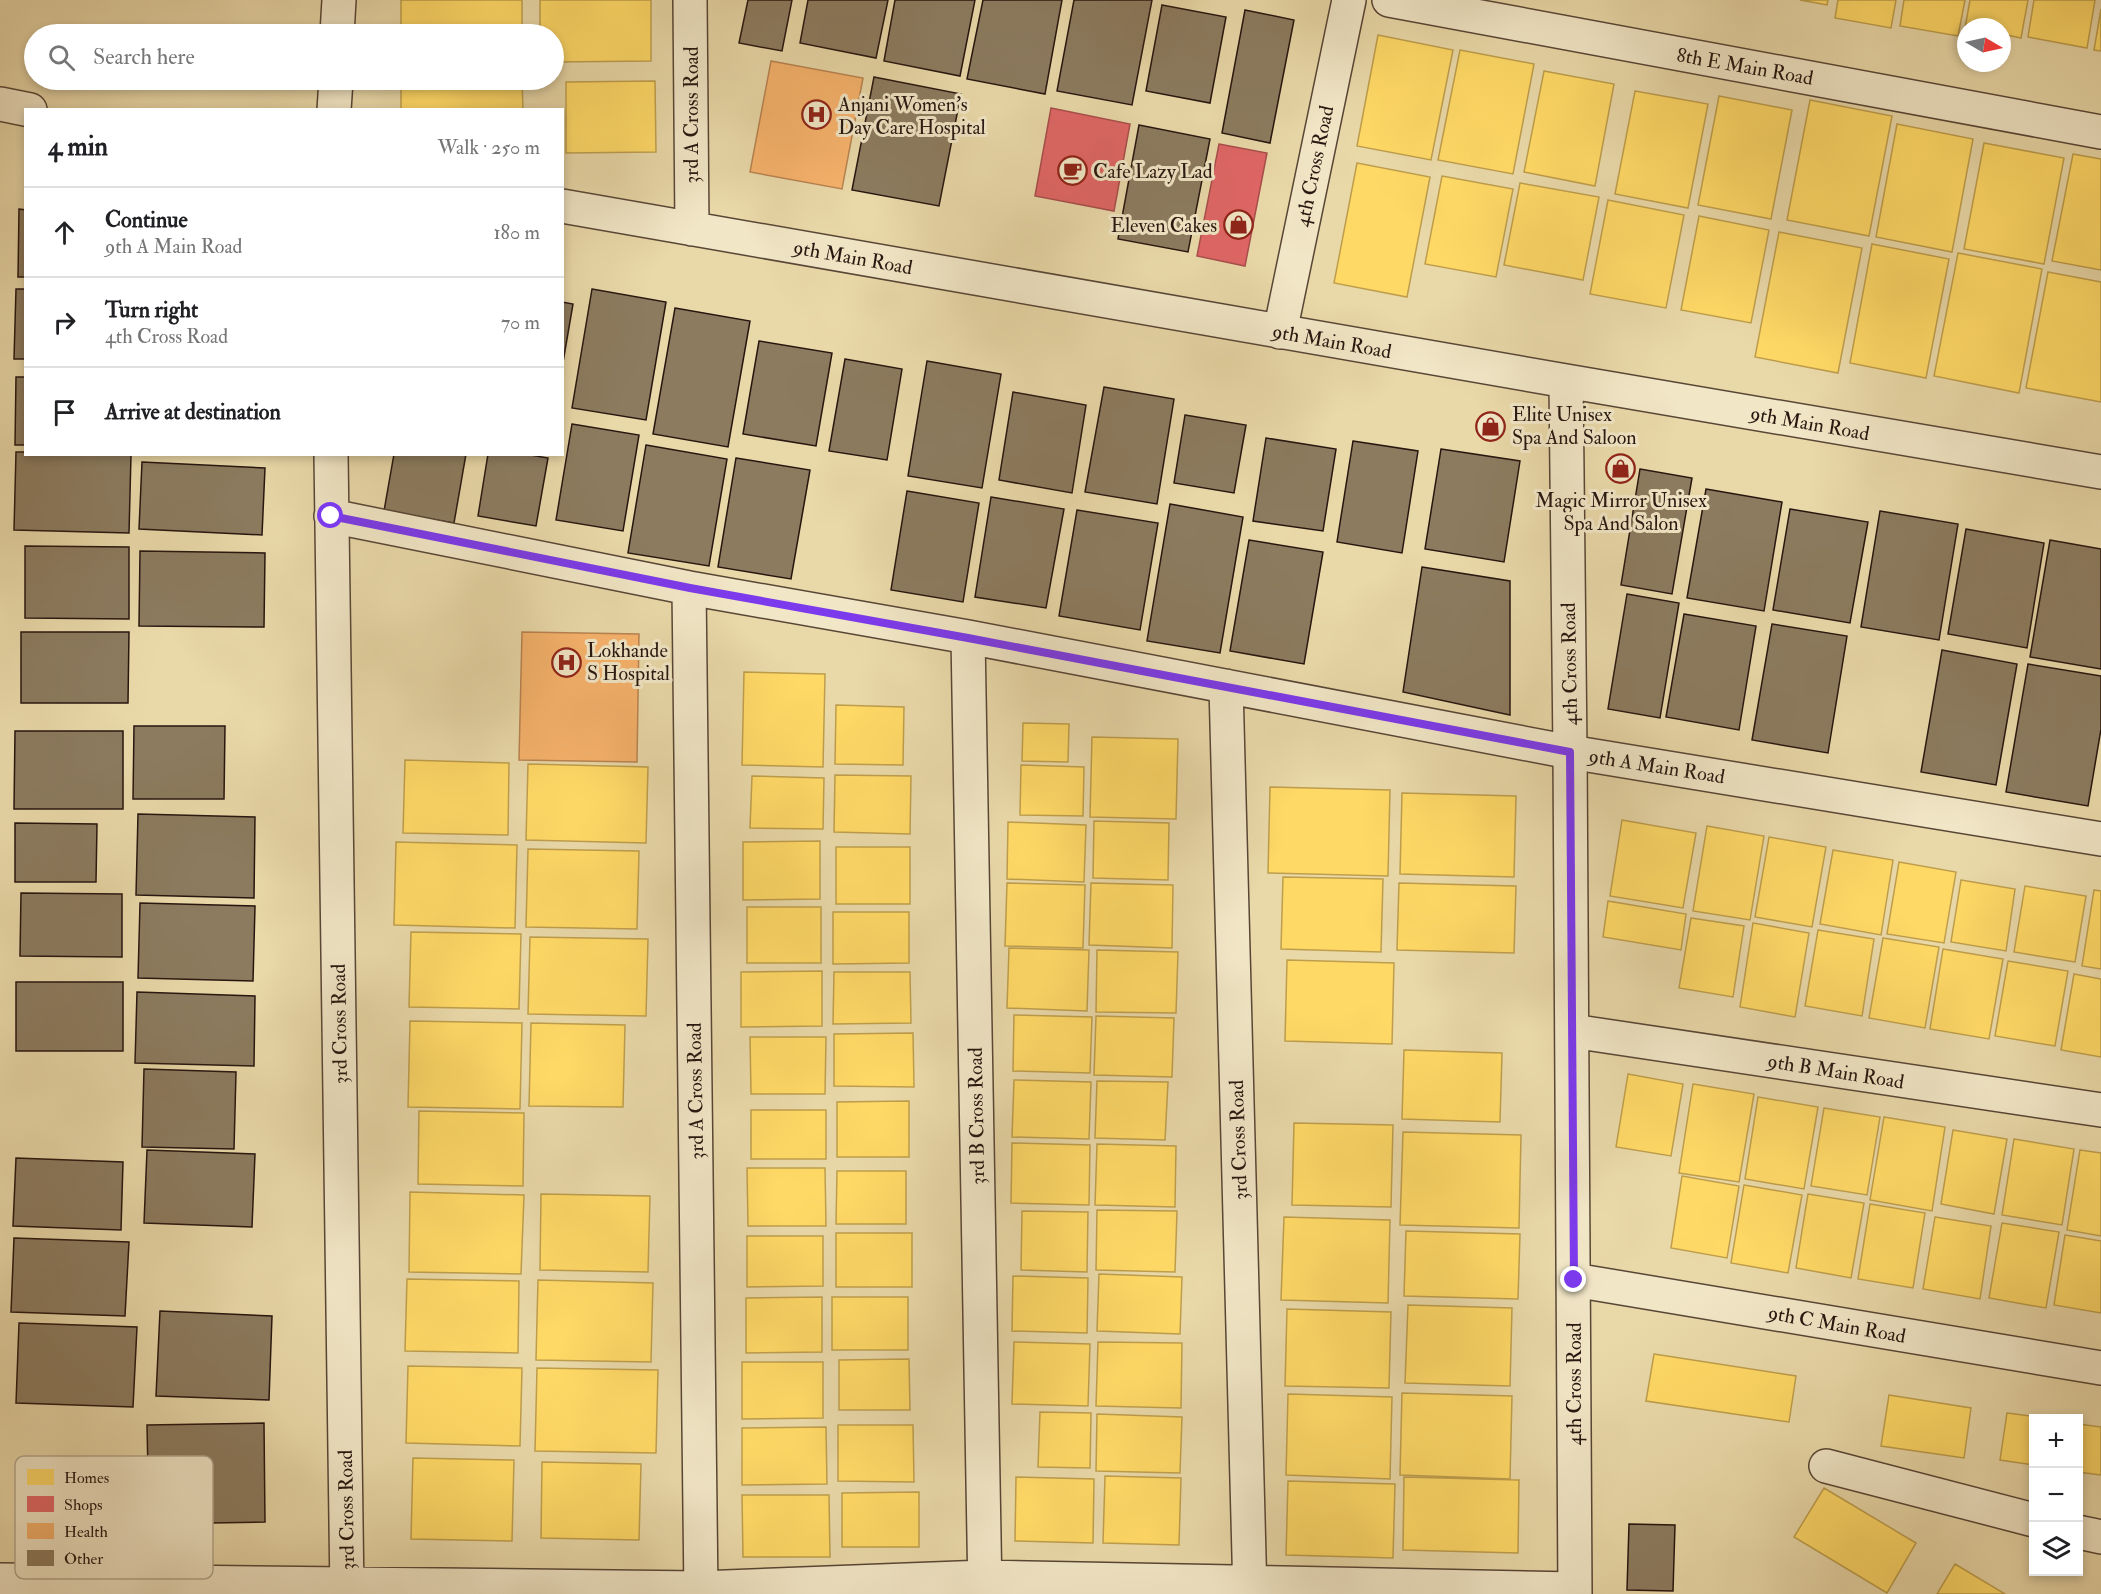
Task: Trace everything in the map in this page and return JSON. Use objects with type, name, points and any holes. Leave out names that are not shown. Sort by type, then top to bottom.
[{"type":"street","points":[[338,24],[339,0]]},
{"type":"street","name":"3rd A Cross Road","points":[[690,0],[692,229]]},
{"type":"street","name":"4th Cross Road","points":[[1280,332],[1349,0]]},
{"type":"street","name":"8th E Main Road","points":[[1389,0],[2101,132]]},
{"type":"street","points":[[334,108],[335,90]]},
{"type":"street","points":[[0,104],[24,109]]},
{"type":"street","name":"9th Main Road","points":[[564,206],[1280,332],[2101,472]]},
{"type":"street","name":"4th Cross Road","points":[[1566,381],[1575,1592]]},
{"type":"street","name":"3rd Cross Road","points":[[332,456],[347,1589]]},
{"type":"street","name":"9th A Main Road","points":[[331,516],[690,588],[1226,686],[1570,752],[2101,839]]},
{"type":"street","name":"3rd A Cross Road","points":[[690,588],[700,1591]]},
{"type":"street","name":"3rd B Cross Road","points":[[968,638],[985,1586]]},
{"type":"street","name":"3rd Cross Road","points":[[1226,686],[1250,1588]]},
{"type":"street","name":"9th B Main Road","points":[[1572,1031],[2101,1110]]},
{"type":"street","name":"9th C Main Road","points":[[1574,1280],[2101,1368]]},
{"type":"street","points":[[1826,1466],[2029,1519]]},
{"type":"street","points":[[2083,1533],[2101,1537]]},
{"type":"street","points":[[0,1580],[347,1589],[700,1591],[985,1586],[1575,1592]]},
{"type":"building: Homes","points":[[401,0],[522,0],[522,24],[401,24]]},
{"type":"building: Homes","points":[[540,0],[651,0],[651,61],[564,62],[564,24],[540,24]]},
{"type":"building: Homes","points":[[1800,0],[1828,0],[1827,5]]},
{"type":"building: Homes","points":[[1838,0],[1896,0],[1891,28],[1835,18]]},
{"type":"building: Homes","points":[[1904,0],[1965,0],[1962,18],[1957,18],[1957,36],[1900,26]]},
{"type":"building: Homes","points":[[1970,0],[2028,0],[2021,38],[2011,36],[2011,18],[1967,18]]},
{"type":"building: Homes","points":[[2034,0],[2095,0],[2087,48],[2028,37]]},
{"type":"building: Homes","points":[[2101,9],[2101,51],[2094,50]]},
{"type":"building: Homes","points":[[1378,35],[1453,50],[1431,160],[1357,146]]},
{"type":"building: Homes","points":[[1460,50],[1534,64],[1513,174],[1438,160]]},
{"type":"building: Homes","points":[[1544,71],[1614,84],[1595,186],[1524,172]]},
{"type":"building: Homes","points":[[655,81],[656,152],[566,153],[566,82]]},
{"type":"building: Homes","points":[[401,90],[522,90],[523,108],[401,108]]},
{"type":"building: Homes","points":[[1635,91],[1708,104],[1688,208],[1615,194]]},
{"type":"building: Homes","points":[[1719,96],[1792,110],[1771,219],[1698,205]]},
{"type":"building: Homes","points":[[1810,100],[1892,116],[1869,236],[1787,220]]},
{"type":"building: Homes","points":[[1897,124],[1973,139],[1952,252],[1876,237]]},
{"type":"building: Homes","points":[[1984,143],[2064,158],[2044,264],[1964,249]]},
{"type":"building: Homes","points":[[2073,154],[2101,159],[2101,270],[2052,261]]},
{"type":"building: Homes","points":[[1357,163],[1430,177],[1407,297],[1334,283]]},
{"type":"building: Homes","points":[[1442,176],[1513,189],[1496,277],[1425,264]]},
{"type":"building: Homes","points":[[1520,183],[1599,197],[1583,280],[1504,265]]},
{"type":"building: Homes","points":[[1608,200],[1684,215],[1666,308],[1590,294]]},
{"type":"building: Homes","points":[[1699,216],[1769,230],[1751,323],[1681,310]]},
{"type":"building: Homes","points":[[1779,232],[1862,248],[1838,373],[1755,357]]},
{"type":"building: Homes","points":[[1872,244],[1949,259],[1926,378],[1850,363]]},
{"type":"building: Homes","points":[[1958,253],[2042,269],[2019,393],[1934,376]]},
{"type":"building: Homes","points":[[2048,272],[2101,282],[2101,402],[2026,388]]},
{"type":"building: Homes","points":[[744,672],[825,674],[823,767],[742,765]]},
{"type":"building: Homes","points":[[836,705],[904,707],[903,765],[835,764]]},
{"type":"building: Homes","points":[[1023,723],[1069,724],[1068,762],[1022,761]]},
{"type":"building: Homes","points":[[1092,737],[1178,739],[1176,819],[1090,817]]},
{"type":"building: Homes","points":[[405,760],[509,763],[508,835],[403,833]]},
{"type":"building: Homes","points":[[528,764],[648,767],[646,843],[526,840]]},
{"type":"building: Homes","points":[[1021,765],[1084,767],[1083,816],[1020,815]]},
{"type":"building: Homes","points":[[835,775],[911,776],[910,834],[834,832]]},
{"type":"building: Homes","points":[[752,776],[824,778],[823,829],[750,828]]},
{"type":"building: Homes","points":[[1270,787],[1390,790],[1388,876],[1268,873]]},
{"type":"building: Homes","points":[[1402,793],[1516,796],[1514,877],[1400,874]]},
{"type":"building: Homes","points":[[1622,820],[1696,833],[1683,908],[1610,896]]},
{"type":"building: Homes","points":[[1094,821],[1169,823],[1168,880],[1093,878]]},
{"type":"building: Homes","points":[[1008,822],[1086,825],[1084,882],[1007,879]]},
{"type":"building: Homes","points":[[1707,826],[1764,836],[1750,920],[1693,911]]},
{"type":"building: Homes","points":[[1769,837],[1826,847],[1812,927],[1755,917]]},
{"type":"building: Homes","points":[[820,841],[820,899],[743,900],[743,842]]},
{"type":"building: Homes","points":[[396,842],[517,845],[515,928],[394,925]]},
{"type":"building: Homes","points":[[836,847],[910,847],[910,904],[836,904]]},
{"type":"building: Homes","points":[[528,849],[639,851],[637,929],[526,927]]},
{"type":"building: Homes","points":[[1833,850],[1893,860],[1881,935],[1820,924]]},
{"type":"building: Homes","points":[[1899,862],[1956,872],[1944,943],[1887,934]]},
{"type":"building: Homes","points":[[1283,877],[1383,879],[1381,952],[1281,949]]},
{"type":"building: Homes","points":[[1961,880],[2015,889],[2006,951],[1951,942]]},
{"type":"building: Homes","points":[[1007,883],[1085,885],[1083,948],[1005,946]]},
{"type":"building: Homes","points":[[1091,883],[1173,885],[1172,948],[1089,945]]},
{"type":"building: Homes","points":[[1399,883],[1516,886],[1514,953],[1397,950]]},
{"type":"building: Homes","points":[[2025,886],[2086,896],[2075,962],[2014,952]]},
{"type":"building: Homes","points":[[2094,890],[2101,891],[2101,969],[2082,966]]},
{"type":"building: Homes","points":[[1608,901],[1686,914],[1681,950],[1603,937]]},
{"type":"building: Homes","points":[[747,907],[821,907],[821,963],[747,963]]},
{"type":"building: Homes","points":[[833,912],[909,912],[909,963],[833,964]]},
{"type":"building: Homes","points":[[1691,918],[1744,926],[1733,997],[1679,988]]},
{"type":"building: Homes","points":[[1753,923],[1809,933],[1795,1017],[1740,1007]]},
{"type":"building: Homes","points":[[1818,930],[1874,939],[1862,1016],[1805,1006]]},
{"type":"building: Homes","points":[[411,932],[521,934],[519,1009],[409,1007]]},
{"type":"building: Homes","points":[[530,937],[648,939],[646,1016],[528,1014]]},
{"type":"building: Homes","points":[[1883,938],[1939,947],[1925,1028],[1869,1018]]},
{"type":"building: Homes","points":[[1009,948],[1089,950],[1087,1011],[1007,1008]]},
{"type":"building: Homes","points":[[1943,949],[2003,959],[1989,1039],[1930,1029]]},
{"type":"building: Homes","points":[[1097,950],[1178,952],[1176,1013],[1096,1012]]},
{"type":"building: Homes","points":[[1287,960],[1394,963],[1392,1044],[1285,1041]]},
{"type":"building: Homes","points":[[2008,961],[2068,971],[2055,1046],[1995,1036]]},
{"type":"building: Homes","points":[[822,971],[822,1026],[741,1027],[741,972]]},
{"type":"building: Homes","points":[[834,972],[910,972],[911,1023],[833,1024]]},
{"type":"building: Homes","points":[[2074,974],[2101,979],[2101,1057],[2061,1050]]},
{"type":"building: Homes","points":[[1014,1015],[1092,1017],[1090,1073],[1013,1071]]},
{"type":"building: Homes","points":[[1096,1016],[1174,1018],[1172,1077],[1094,1075]]},
{"type":"building: Homes","points":[[410,1021],[522,1023],[520,1109],[408,1107]]},
{"type":"building: Homes","points":[[531,1023],[625,1025],[623,1107],[529,1106]]},
{"type":"building: Homes","points":[[913,1033],[914,1087],[834,1086],[834,1034]]},
{"type":"building: Homes","points":[[750,1037],[826,1037],[825,1094],[751,1094]]},
{"type":"building: Homes","points":[[1404,1050],[1502,1053],[1500,1122],[1402,1119]]},
{"type":"building: Homes","points":[[1628,1074],[1683,1084],[1671,1156],[1616,1147]]},
{"type":"building: Homes","points":[[1014,1080],[1091,1082],[1089,1139],[1012,1137]]},
{"type":"building: Homes","points":[[1097,1081],[1168,1082],[1165,1140],[1095,1138]]},
{"type":"building: Homes","points":[[1693,1084],[1754,1094],[1739,1182],[1679,1173]]},
{"type":"building: Homes","points":[[1758,1097],[1818,1107],[1804,1189],[1745,1179]]},
{"type":"building: Homes","points":[[909,1101],[909,1157],[837,1157],[837,1102]]},
{"type":"building: Homes","points":[[1824,1108],[1880,1117],[1867,1195],[1811,1186]]},
{"type":"building: Homes","points":[[751,1110],[826,1110],[826,1159],[751,1159]]},
{"type":"building: Homes","points":[[419,1111],[524,1113],[523,1186],[418,1184]]},
{"type":"building: Homes","points":[[1884,1117],[1945,1127],[1932,1211],[1870,1200]]},
{"type":"building: Homes","points":[[1294,1123],[1393,1125],[1391,1207],[1292,1205]]},
{"type":"building: Homes","points":[[1953,1130],[2007,1139],[1994,1214],[1941,1204]]},
{"type":"building: Homes","points":[[1403,1132],[1521,1135],[1519,1228],[1400,1225]]},
{"type":"building: Homes","points":[[2014,1139],[2074,1149],[2062,1225],[2002,1215]]},
{"type":"building: Homes","points":[[1012,1143],[1090,1145],[1089,1205],[1011,1203]]},
{"type":"building: Homes","points":[[1097,1144],[1176,1146],[1175,1207],[1095,1205]]},
{"type":"building: Homes","points":[[2080,1150],[2101,1153],[2101,1236],[2067,1230]]},
{"type":"building: Homes","points":[[747,1168],[825,1168],[826,1226],[748,1226]]},
{"type":"building: Homes","points":[[837,1171],[906,1171],[906,1224],[836,1224]]},
{"type":"building: Homes","points":[[1682,1176],[1739,1186],[1727,1258],[1671,1248]]},
{"type":"building: Homes","points":[[1744,1185],[1802,1195],[1788,1273],[1731,1263]]},
{"type":"building: Homes","points":[[410,1192],[524,1195],[521,1274],[409,1272]]},
{"type":"building: Homes","points":[[541,1194],[650,1196],[648,1272],[540,1270]]},
{"type":"building: Homes","points":[[1808,1194],[1864,1203],[1851,1278],[1796,1268]]},
{"type":"building: Homes","points":[[1870,1204],[1925,1213],[1913,1288],[1858,1279]]},
{"type":"building: Homes","points":[[1097,1210],[1177,1211],[1175,1272],[1096,1270]]},
{"type":"building: Homes","points":[[1022,1211],[1088,1212],[1087,1272],[1021,1270]]},
{"type":"building: Homes","points":[[1284,1217],[1390,1220],[1388,1303],[1281,1300]]},
{"type":"building: Homes","points":[[1935,1217],[1991,1226],[1980,1299],[1923,1289]]},
{"type":"building: Homes","points":[[2002,1223],[2059,1232],[2046,1308],[1989,1298]]},
{"type":"building: Homes","points":[[1406,1231],[1520,1234],[1518,1299],[1404,1296]]},
{"type":"building: Homes","points":[[836,1233],[912,1233],[912,1287],[836,1287]]},
{"type":"building: Homes","points":[[2065,1235],[2101,1241],[2101,1313],[2054,1305]]},
{"type":"building: Homes","points":[[747,1236],[823,1236],[823,1286],[747,1287]]},
{"type":"building: Homes","points":[[1099,1274],[1182,1277],[1180,1334],[1097,1331]]},
{"type":"building: Homes","points":[[1013,1276],[1088,1278],[1087,1333],[1012,1331]]},
{"type":"building: Homes","points":[[407,1279],[519,1281],[518,1353],[405,1351]]},
{"type":"building: Homes","points":[[538,1280],[653,1283],[651,1362],[536,1360]]},
{"type":"building: Homes","points":[[822,1297],[822,1352],[746,1353],[746,1298]]},
{"type":"building: Homes","points":[[832,1297],[908,1297],[908,1350],[832,1350]]},
{"type":"building: Homes","points":[[1408,1305],[1512,1308],[1510,1386],[1405,1383]]},
{"type":"building: Homes","points":[[1287,1309],[1391,1312],[1389,1388],[1285,1386]]},
{"type":"building: Homes","points":[[1014,1342],[1090,1344],[1088,1406],[1012,1404]]},
{"type":"building: Homes","points":[[1098,1342],[1182,1343],[1181,1408],[1096,1406]]},
{"type":"building: Homes","points":[[1654,1354],[1796,1376],[1789,1422],[1646,1401]]},
{"type":"building: Homes","points":[[909,1359],[910,1410],[839,1410],[839,1360]]},
{"type":"building: Homes","points":[[742,1362],[823,1362],[823,1418],[742,1419]]},
{"type":"building: Homes","points":[[408,1366],[522,1368],[520,1446],[406,1443]]},
{"type":"building: Homes","points":[[537,1368],[658,1370],[656,1453],[535,1451]]},
{"type":"building: Homes","points":[[1402,1393],[1512,1396],[1510,1479],[1400,1475]]},
{"type":"building: Homes","points":[[1288,1394],[1392,1397],[1390,1479],[1286,1475]]},
{"type":"building: Homes","points":[[1889,1395],[1971,1408],[1964,1458],[1881,1446]]},
{"type":"building: Homes","points":[[1040,1412],[1091,1413],[1090,1468],[1038,1467]]},
{"type":"building: Homes","points":[[2007,1413],[2029,1416],[2029,1464],[2000,1460]]},
{"type":"building: Homes","points":[[1097,1414],[1182,1417],[1180,1473],[1096,1471]]},
{"type":"building: Homes","points":[[838,1425],[913,1425],[914,1482],[838,1481]]},
{"type":"building: Homes","points":[[2083,1425],[2101,1427],[2101,1475],[2083,1473]]},
{"type":"building: Homes","points":[[826,1427],[827,1484],[742,1485],[742,1428]]},
{"type":"building: Homes","points":[[413,1458],[514,1460],[512,1541],[411,1539]]},
{"type":"building: Homes","points":[[542,1462],[641,1464],[639,1540],[541,1538]]},
{"type":"building: Homes","points":[[1105,1476],[1181,1478],[1179,1545],[1103,1543]]},
{"type":"building: Homes","points":[[1016,1477],[1094,1479],[1093,1543],[1015,1541]]},
{"type":"building: Homes","points":[[1404,1477],[1519,1480],[1518,1553],[1403,1550]]},
{"type":"building: Homes","points":[[1288,1481],[1395,1484],[1393,1558],[1286,1555]]},
{"type":"building: Homes","points":[[1824,1488],[1916,1543],[1887,1593],[1794,1537]]},
{"type":"building: Homes","points":[[919,1492],[919,1547],[842,1547],[842,1493]]},
{"type":"building: Homes","points":[[742,1495],[829,1495],[830,1557],[743,1557]]},
{"type":"building: Homes","points":[[1955,1564],[2005,1594],[1937,1594]]},
{"type":"building: Shops","points":[[1051,108],[1130,124],[1114,211],[1035,196]]},
{"type":"building: Shops","points":[[1219,144],[1267,153],[1245,266],[1197,256]]},
{"type":"building: Health","points":[[771,61],[863,78],[842,189],[750,172]]},
{"type":"building: Health","points":[[522,632],[639,634],[637,762],[519,760]]},
{"type":"building: Other","points":[[748,0],[792,0],[782,51],[739,43]]},
{"type":"building: Other","points":[[808,0],[888,0],[876,58],[800,43]]},
{"type":"building: Other","points":[[895,0],[975,0],[960,76],[884,61]]},
{"type":"building: Other","points":[[983,0],[1062,0],[1045,94],[967,79]]},
{"type":"building: Other","points":[[1074,0],[1152,0],[1132,105],[1057,91]]},
{"type":"building: Other","points":[[1162,5],[1226,17],[1210,103],[1146,91]]},
{"type":"building: Other","points":[[1245,10],[1294,20],[1270,143],[1222,133]]},
{"type":"building: Other","points":[[874,77],[961,94],[939,206],[852,190]]},
{"type":"building: Other","points":[[1139,125],[1210,139],[1188,252],[1118,239]]},
{"type":"building: Other","points":[[19,209],[24,210],[24,277],[18,277]]},
{"type":"building: Other","points":[[16,289],[24,289],[24,359],[14,359]]},
{"type":"building: Other","points":[[592,289],[666,302],[646,420],[572,408]]},
{"type":"building: Other","points":[[564,302],[573,304],[564,356]]},
{"type":"building: Other","points":[[675,308],[750,321],[728,447],[653,434]]},
{"type":"building: Other","points":[[759,341],[832,353],[816,446],[743,434]]},
{"type":"building: Other","points":[[845,359],[902,369],[887,460],[829,451]]},
{"type":"building: Other","points":[[927,361],[1001,374],[982,488],[908,476]]},
{"type":"building: Other","points":[[16,377],[24,377],[24,445],[15,445]]},
{"type":"building: Other","points":[[1104,387],[1174,399],[1157,504],[1085,492]]},
{"type":"building: Other","points":[[1013,392],[1086,405],[1072,493],[999,480]]},
{"type":"building: Other","points":[[1185,415],[1246,425],[1234,493],[1174,483]]},
{"type":"building: Other","points":[[572,424],[639,435],[623,531],[556,520]]},
{"type":"building: Other","points":[[1266,438],[1336,449],[1323,531],[1253,521]]},
{"type":"building: Other","points":[[1353,441],[1418,451],[1402,553],[1337,542]]},
{"type":"building: Other","points":[[646,445],[727,459],[709,566],[628,553]]},
{"type":"building: Other","points":[[1441,449],[1520,461],[1504,562],[1425,549]]},
{"type":"building: Other","points":[[16,452],[24,452],[24,456],[131,456],[129,533],[14,530]]},
{"type":"building: Other","points":[[394,456],[466,456],[454,523],[384,511]]},
{"type":"building: Other","points":[[488,456],[548,458],[536,526],[478,516]]},
{"type":"building: Other","points":[[736,458],[810,470],[791,579],[718,567]]},
{"type":"building: Other","points":[[142,462],[265,468],[262,535],[139,529]]},
{"type":"building: Other","points":[[1640,469],[1692,478],[1672,594],[1621,585]]},
{"type":"building: Other","points":[[1706,489],[1782,502],[1764,611],[1687,598]]},
{"type":"building: Other","points":[[907,491],[979,503],[963,602],[891,590]]},
{"type":"building: Other","points":[[991,497],[1064,509],[1046,608],[975,597]]},
{"type":"building: Other","points":[[1170,504],[1243,517],[1220,653],[1147,641]]},
{"type":"building: Other","points":[[1790,509],[1868,522],[1850,623],[1773,610]]},
{"type":"building: Other","points":[[1077,510],[1158,523],[1140,630],[1059,616]]},
{"type":"building: Other","points":[[1880,511],[1958,524],[1939,640],[1861,627]]},
{"type":"building: Other","points":[[1966,529],[2044,543],[2027,648],[1948,634]]},
{"type":"building: Other","points":[[1249,540],[1323,552],[1304,664],[1230,651]]},
{"type":"building: Other","points":[[2050,540],[2101,549],[2101,669],[2030,657]]},
{"type":"building: Other","points":[[25,546],[129,547],[129,619],[25,618]]},
{"type":"building: Other","points":[[140,551],[265,553],[264,627],[139,626]]},
{"type":"building: Other","points":[[1422,567],[1510,581],[1510,715],[1403,692]]},
{"type":"building: Other","points":[[1627,594],[1679,603],[1660,718],[1608,709]]},
{"type":"building: Other","points":[[1684,614],[1756,626],[1739,730],[1666,717]]},
{"type":"building: Other","points":[[1772,624],[1847,636],[1828,753],[1752,740]]},
{"type":"building: Other","points":[[21,632],[129,632],[128,703],[21,703]]},
{"type":"building: Other","points":[[1942,650],[2017,664],[1996,785],[1921,772]]},
{"type":"building: Other","points":[[2028,664],[2101,676],[2101,729],[2088,806],[2006,792]]},
{"type":"building: Other","points":[[134,726],[225,726],[224,799],[133,799]]},
{"type":"building: Other","points":[[15,731],[123,731],[123,809],[14,809]]},
{"type":"building: Other","points":[[138,814],[255,817],[254,898],[136,895]]},
{"type":"building: Other","points":[[15,823],[97,824],[96,882],[15,882]]},
{"type":"building: Other","points":[[21,893],[122,894],[122,957],[20,956]]},
{"type":"building: Other","points":[[140,903],[255,906],[253,981],[138,978]]},
{"type":"building: Other","points":[[16,982],[123,982],[123,1051],[16,1051]]},
{"type":"building: Other","points":[[137,992],[255,996],[254,1066],[135,1063]]},
{"type":"building: Other","points":[[144,1069],[236,1072],[234,1149],[142,1147]]},
{"type":"building: Other","points":[[147,1150],[255,1154],[252,1227],[144,1223]]},
{"type":"building: Other","points":[[16,1158],[123,1162],[121,1230],[13,1226]]},
{"type":"building: Other","points":[[14,1238],[129,1242],[125,1316],[11,1312]]},
{"type":"building: Other","points":[[160,1311],[272,1316],[269,1400],[156,1396]]},
{"type":"building: Other","points":[[19,1323],[137,1327],[133,1407],[16,1403]]},
{"type":"building: Other","points":[[264,1423],[265,1522],[213,1523],[213,1456],[148,1456],[147,1425]]},
{"type":"building: Other","points":[[1629,1524],[1675,1525],[1673,1591],[1627,1590]]},
{"type":"place","name":"Anjani Women's Day Care Hospital","points":[[817,115]]},
{"type":"place","name":"Cafe Lazy Lad","points":[[1072,171]]},
{"type":"place","name":"Eleven Cakes","points":[[1238,225]]},
{"type":"place","name":"Elite Unisex Spa And Saloon","points":[[1491,426]]},
{"type":"place","name":"Magic Mirror Unisex Spa And Salon","points":[[1621,469]]},
{"type":"place","name":"Lokhande S Hospital","points":[[566,662]]},
{"type":"route","points":[[331,516],[690,588],[1570,752],[1574,1280]]}]
